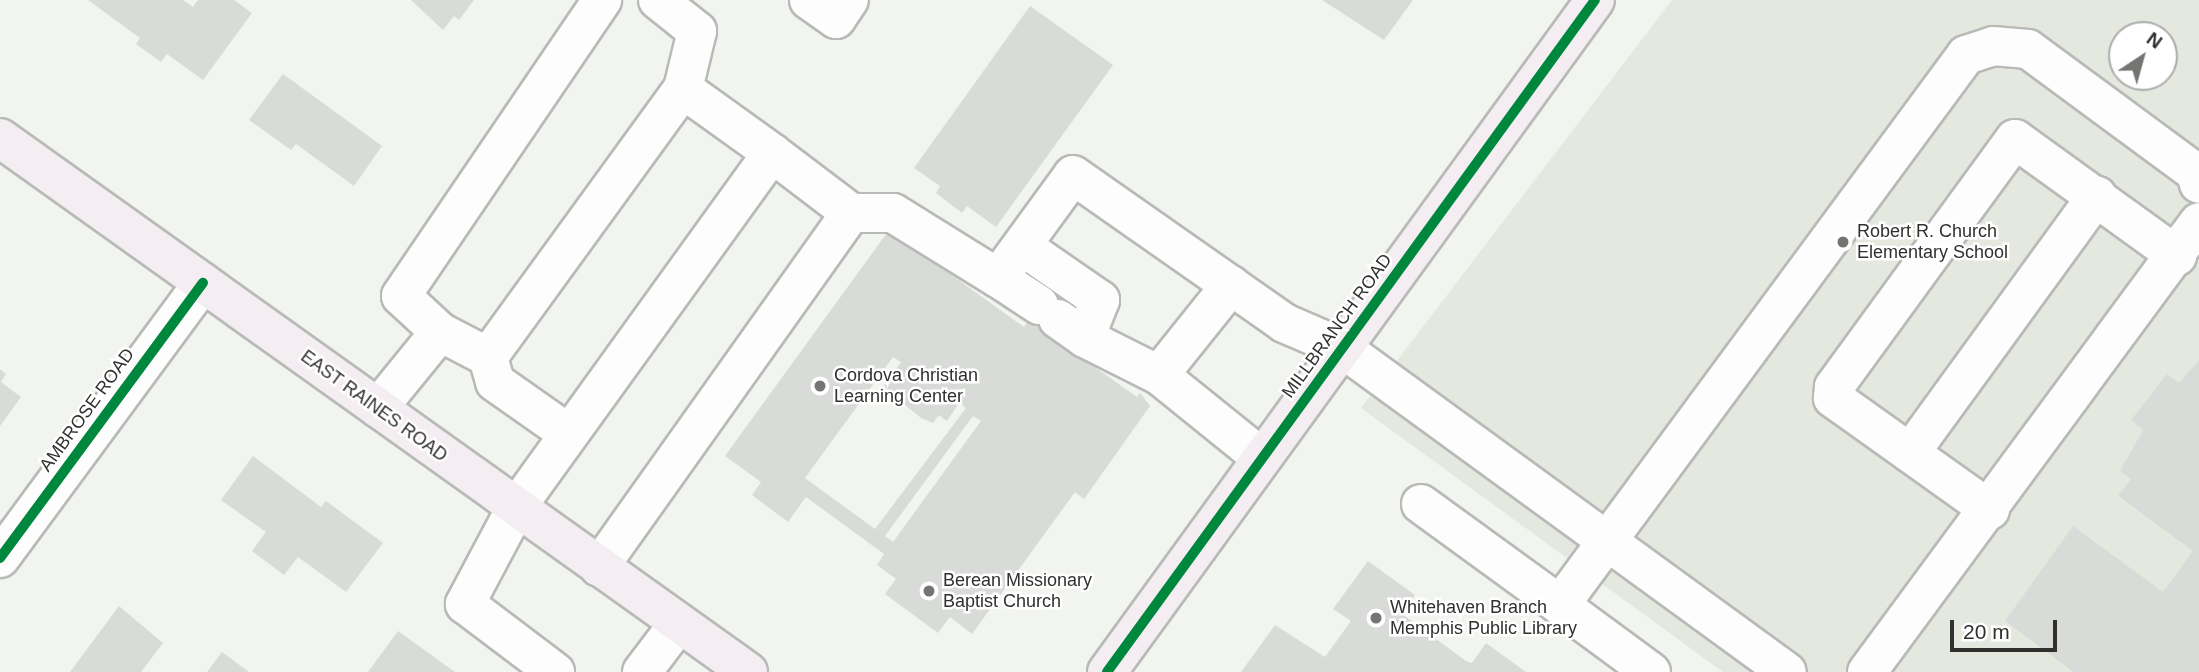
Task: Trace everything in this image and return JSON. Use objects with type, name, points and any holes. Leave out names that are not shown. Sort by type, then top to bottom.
[{"type":"main road","name":"MILLBRANCH ROAD","points":[[1107,672],[1595,0]]},
{"type":"main road","name":"EAST RAINES ROAD","points":[[0,138],[748,672]]},
{"type":"street","points":[[569,434],[495,382],[488,356],[440,332],[401,296],[602,0]]},
{"type":"street","points":[[488,356],[683,89],[697,31],[658,0]]},
{"type":"street","points":[[1560,605],[1966,55],[1993,46],[2028,48],[2194,164]]},
{"type":"street","points":[[683,89],[851,213],[893,213],[998,278],[1061,321],[1159,375],[1262,458]]},
{"type":"street","points":[[1990,510],[1833,398],[1834,387],[2015,139],[2177,256]]},
{"type":"street","points":[[555,672],[465,604],[516,508],[772,153]]},
{"type":"street","points":[[998,278],[1073,175],[1284,323],[1342,348],[1787,672]]},
{"type":"street","points":[[1910,453],[2097,196]]},
{"type":"street","points":[[599,567],[851,213]]},
{"type":"street","points":[[1867,672],[1990,510],[2177,256],[2199,222]]},
{"type":"street","points":[[1022,246],[1100,300],[1061,321]]},
{"type":"street","name":"AMBROSE ROAD","points":[[0,558],[203,283]]},
{"type":"street","points":[[1159,375],[1231,285]]},
{"type":"street","points":[[378,408],[440,332]]},
{"type":"street","points":[[1421,504],[1651,672]]},
{"type":"street","points":[[642,672],[679,623]]},
{"type":"shaded area","name":"Robert R. Church Elementary School","points":[[1672,0],[2199,0],[2199,672],[1723,672],[1361,408]]},
{"type":"building","points":[[88,0],[183,0],[193,7],[198,0],[234,0],[252,13],[203,80],[167,54],[161,62],[136,44],[140,38]]},
{"type":"building","points":[[411,0],[474,0],[459,20],[454,16],[443,30]]},
{"type":"building","points":[[1322,0],[1413,0],[1384,40]]},
{"type":"building","points":[[1030,6],[1113,65],[996,227],[967,206],[962,213],[936,193],[940,186],[914,168]]},
{"type":"building","points":[[283,74],[382,146],[354,186],[296,144],[291,150],[249,120]]},
{"type":"building","points":[[889,230],[1024,327],[1058,279],[1077,293],[1048,334],[1137,397],[1140,393],[1150,406],[1084,499],[1075,492],[972,634],[950,617],[938,633],[885,594],[896,579],[877,565],[884,554],[806,497],[788,522],[752,495],[761,482],[725,456]],"holes":[[[893,357],[901,362],[883,387],[921,418],[933,423],[939,415],[947,421],[959,403],[966,408],[875,529],[805,478]],[[973,416],[981,421],[893,542],[885,536]]]},
{"type":"building","points":[[2199,360],[2199,672],[2074,672],[2005,621],[2073,526],[2163,592],[2193,551],[2118,496],[2131,479],[2120,471],[2143,430],[2131,420],[2167,374],[2179,383]]},
{"type":"building","points":[[0,369],[6,374],[1,382],[21,397],[0,426]]},
{"type":"building","points":[[253,456],[321,507],[326,501],[383,543],[346,592],[298,557],[284,575],[252,551],[266,532],[221,500]]},
{"type":"building","name":"Whitehaven Branch Memphis Public Library","points":[[1368,561],[1415,595],[1402,614],[1466,661],[1472,663],[1486,643],[1526,672],[1241,672],[1275,625],[1325,657],[1351,621],[1333,609]]},
{"type":"building","points":[[119,606],[163,643],[141,672],[70,672]]},
{"type":"building","points":[[398,631],[455,672],[368,672]]},
{"type":"building","points":[[222,652],[249,672],[207,672]]},
{"type":"cycle path","points":[[1107,672],[1595,0]]},
{"type":"cycle path","points":[[0,558],[203,283]]},
{"type":"place","name":"Robert R. Church Elementary School","points":[[1843,242]]},
{"type":"place","name":"Cordova Christian Learning Center","points":[[820,386]]},
{"type":"place","name":"Berean Missionary Baptist Church","points":[[929,591]]},
{"type":"place","name":"Whitehaven Branch Memphis Public Library","points":[[1376,618]]}]
